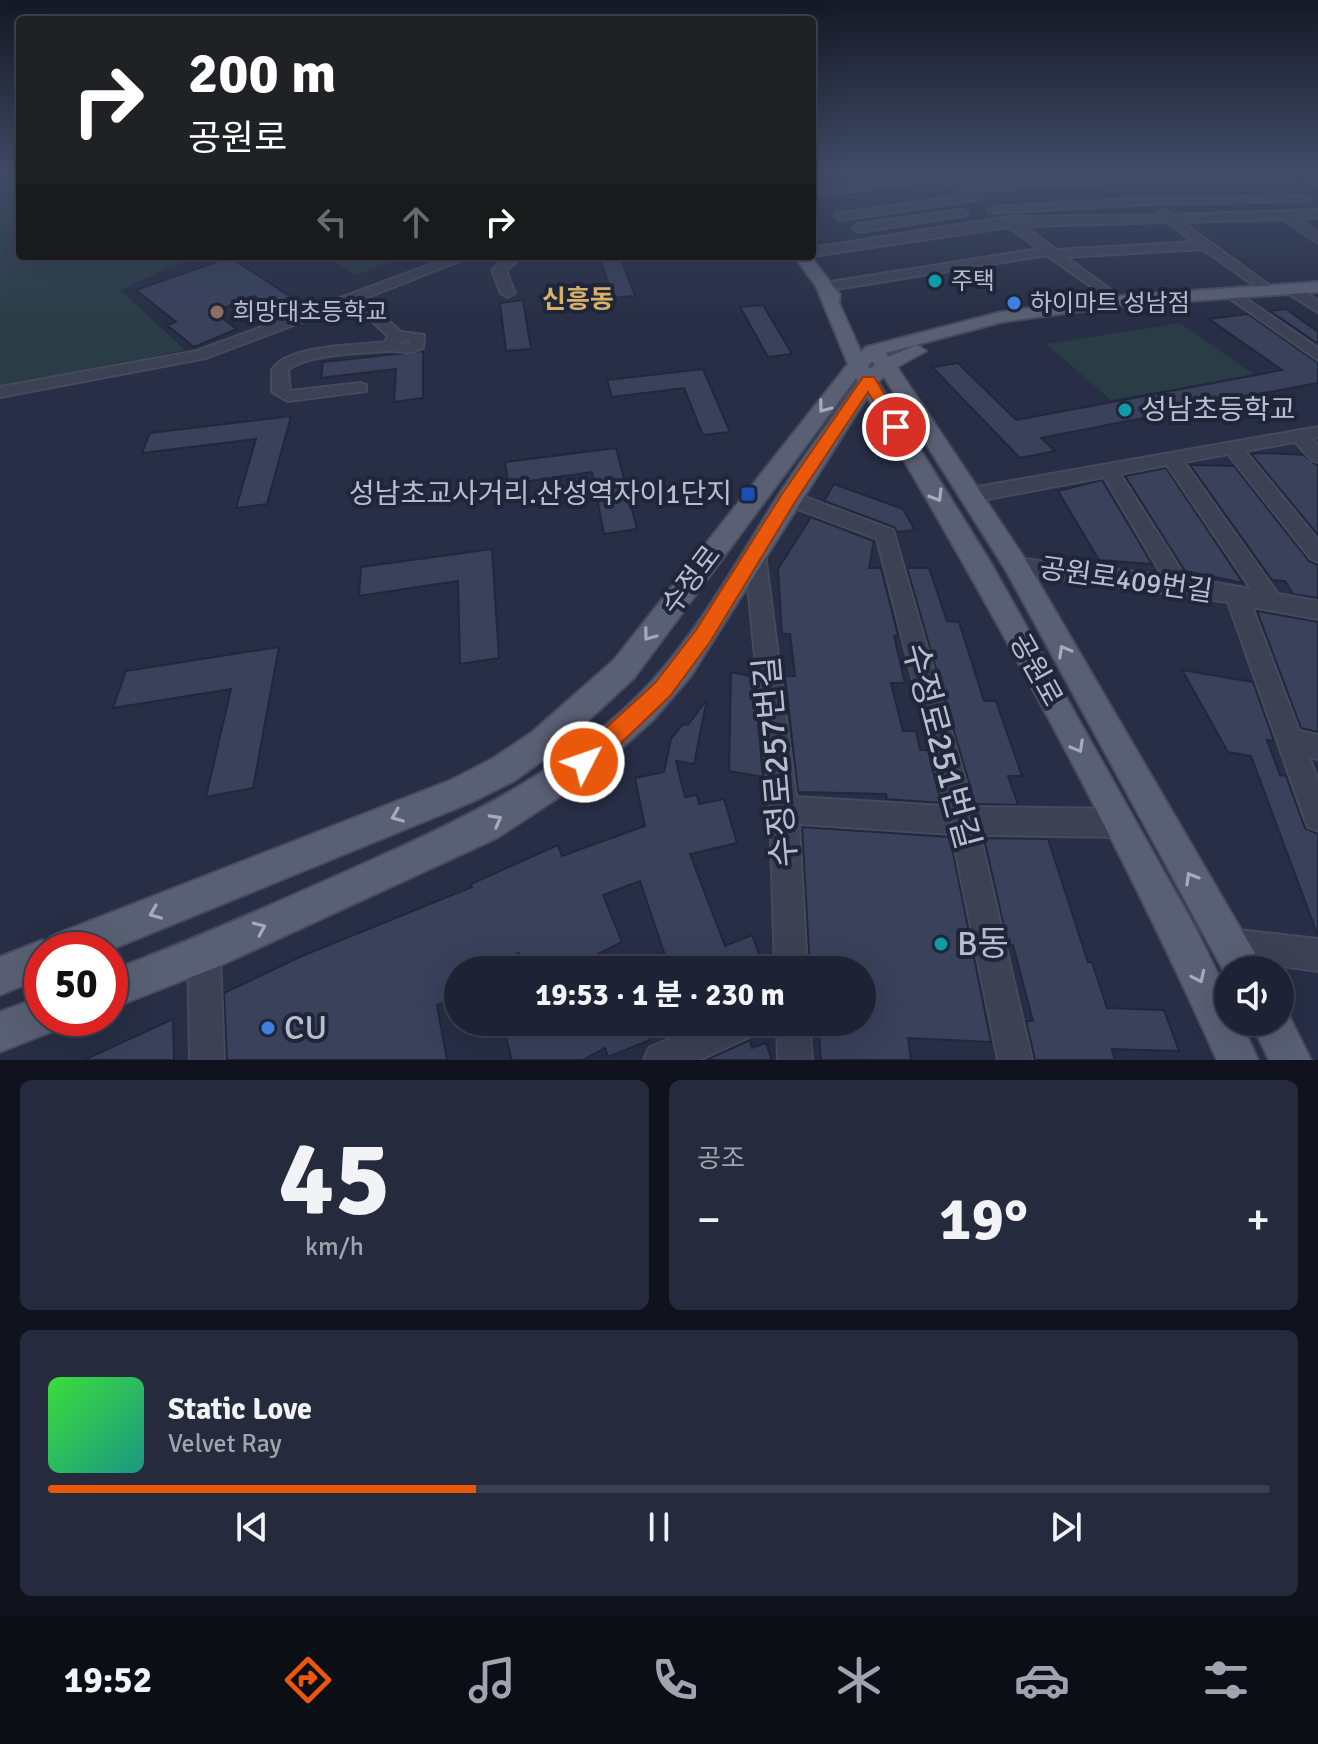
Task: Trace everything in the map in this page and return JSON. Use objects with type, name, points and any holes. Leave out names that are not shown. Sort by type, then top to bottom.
[{"type":"main road","name":"공원로","points":[[805,260],[871,365],[1119,823],[1183,942],[1238,1060]]},
{"type":"main road","name":"수정로","points":[[109,932],[461,791],[503,770],[542,743],[624,669],[871,365],[1001,317],[1117,301],[1265,289],[1318,289]]},
{"type":"main road","name":"수정로","points":[[128,983],[204,954],[485,826],[528,802],[584,762],[663,689],[703,636],[871,365],[932,344],[999,328],[1115,309],[1318,289]]},
{"type":"main road","name":"공원로","points":[[871,365],[972,495],[1016,566],[1236,956]]},
{"type":"main road","points":[[0,976],[24,966]]},
{"type":"main road","points":[[0,1032],[24,1023]]},
{"type":"main road","points":[[1278,1036],[1291,1060]]},
{"type":"street","points":[[849,221],[879,242]]},
{"type":"street","points":[[859,228],[903,221]]},
{"type":"street","points":[[816,251],[1038,221]]},
{"type":"street","points":[[1173,221],[1265,289]]},
{"type":"street","points":[[1293,221],[1318,239]]},
{"type":"street","points":[[1011,223],[1117,301]]},
{"type":"street","points":[[1303,229],[1318,229]]},
{"type":"street","points":[[824,287],[1052,252],[1203,245]]},
{"type":"street","points":[[0,392],[201,355],[455,260]]},
{"type":"street","points":[[508,293],[499,270],[511,260]]},
{"type":"street","points":[[1294,291],[1318,308]]},
{"type":"street","points":[[1236,296],[1318,355]]},
{"type":"street","points":[[354,298],[394,342],[302,357],[284,364],[279,371],[280,392],[288,396],[360,388]]},
{"type":"street","points":[[972,495],[1308,434],[1318,456]]},
{"type":"street","points":[[1232,447],[1318,554]]},
{"type":"street","points":[[1171,458],[1271,601]]},
{"type":"street","points":[[1108,469],[1179,585]]},
{"type":"street","name":"수정로251번길","points":[[789,498],[886,535],[963,821],[1015,1060]]},
{"type":"street","name":"수정로257번길","points":[[755,554],[784,810],[790,956]]},
{"type":"street","name":"공원로409번길","points":[[1016,566],[1179,585],[1318,610]]},
{"type":"street","name":"공원로409번길","points":[[1237,596],[1318,817]]},
{"type":"street","points":[[1291,741],[1318,747]]},
{"type":"street","points":[[784,810],[963,821],[1119,823]]},
{"type":"street","points":[[204,954],[207,1060]]},
{"type":"street","points":[[1278,956],[1318,955]]},
{"type":"street","points":[[661,1060],[713,1036]]},
{"type":"street","points":[[794,1036],[795,1060]]},
{"type":"shaded area","points":[[0,221],[16,221],[16,260],[185,260],[120,290],[185,350],[0,387]]},
{"type":"shaded area","points":[[331,260],[395,260],[356,275]]},
{"type":"shaded area","points":[[1180,323],[1255,375],[1111,400],[1046,344]]},
{"type":"building","points":[[221,260],[235,260],[291,297],[268,306],[254,296],[214,312],[237,329],[194,347],[167,325],[176,322],[136,290]]},
{"type":"building","points":[[601,260],[622,260],[635,296],[613,298]]},
{"type":"building","points":[[523,300],[531,349],[506,351],[500,303]]},
{"type":"building","points":[[763,305],[792,354],[768,357],[740,307]]},
{"type":"building","points":[[1286,309],[1318,332],[1318,344],[1270,311]]},
{"type":"building","name":"성남초등학교","points":[[1248,314],[1318,363],[1318,383],[1211,403],[1221,411],[1192,416],[1183,410],[1041,438],[1055,451],[1020,458],[932,367],[958,363],[1016,420],[1282,370],[1209,319]]},
{"type":"building","points":[[423,351],[423,398],[394,402],[396,369],[321,378],[323,362]]},
{"type":"building","points":[[703,369],[730,432],[703,435],[684,388],[612,397],[607,380]]},
{"type":"building","points":[[291,416],[267,504],[236,508],[256,439],[142,453],[150,433]]},
{"type":"building","points":[[616,448],[637,529],[604,534],[592,472],[508,484],[505,462]]},
{"type":"building","points":[[1251,454],[1304,455],[1318,466],[1318,535]]},
{"type":"building","points":[[1190,465],[1234,466],[1309,561],[1318,565],[1318,598],[1293,594],[1285,581],[1272,580]]},
{"type":"building","points":[[1166,468],[1243,583],[1185,571],[1125,476]]},
{"type":"building","points":[[1102,480],[1152,564],[1099,560],[1058,491]]},
{"type":"building","points":[[834,484],[903,509],[915,530],[897,532],[894,527],[824,501]]},
{"type":"building","points":[[811,517],[874,541],[869,568],[881,568],[898,635],[894,636],[905,683],[891,683],[903,731],[916,731],[920,750],[928,750],[941,803],[887,799],[886,794],[798,792],[785,676],[795,676],[790,634],[782,634],[778,569]]},
{"type":"building","points":[[492,549],[499,658],[460,664],[458,581],[359,596],[361,567]]},
{"type":"building","points":[[907,568],[929,568],[947,621],[959,622],[984,701],[996,701],[1022,776],[1008,776],[1018,805],[975,804]]},
{"type":"building","points":[[1257,611],[1318,622],[1318,732],[1301,728]]},
{"type":"building","points":[[279,647],[253,788],[206,797],[231,689],[113,708],[126,671]]},
{"type":"building","points":[[1182,670],[1253,682],[1274,741],[1267,740],[1280,775],[1286,776],[1305,828],[1318,834],[1318,936],[1251,756],[1228,752]]},
{"type":"building","points":[[731,672],[754,677],[763,777],[729,771]]},
{"type":"building","points":[[707,699],[694,764],[676,761],[685,797],[697,795],[699,804],[724,799],[737,843],[690,854],[725,946],[752,935],[760,956],[665,956],[640,881],[603,895],[622,942],[594,956],[520,956],[519,953],[513,956],[444,956],[444,1002],[437,1005],[447,1060],[227,1060],[224,993],[302,956],[472,887],[471,884],[558,845],[562,856],[645,826],[635,778],[664,772],[671,739],[683,724],[688,725]]},
{"type":"building","points":[[802,827],[950,837],[991,1042],[908,1038],[911,1060],[821,1060],[819,1036],[876,1036],[876,956],[809,956]]},
{"type":"building","points":[[984,838],[1048,839],[1088,962],[1092,962],[1107,1008],[1164,1010],[1179,1051],[1112,1049],[1115,1060],[1035,1060],[1026,1021],[1033,1021],[1013,945],[1008,945]]},
{"type":"building","points":[[173,1019],[174,1060],[84,1060]]},
{"type":"building","points":[[506,1036],[649,1036],[650,1040],[608,1057],[605,1048],[583,1060],[512,1060]]},
{"type":"building","points":[[750,1040],[752,1048],[766,1043],[772,1060],[706,1060]]},
{"type":"place","name":"주택","points":[[935,281]]},
{"type":"place","name":"하이마트 성남점","points":[[1014,303]]},
{"type":"place","name":"희망대초등학교","points":[[217,312]]},
{"type":"place","name":"성남초등학교","points":[[1125,410]]},
{"type":"place","name":"성남초교사거리.산성역자이1단지","points":[[748,494]]},
{"type":"place","name":"B동","points":[[941,944]]},
{"type":"place","name":"CU","points":[[268,1028]]},
{"type":"district","name":"신흥동","points":[[578,300]]},
{"type":"route","points":[[584,762],[663,689],[703,636],[789,498],[869,380],[896,427]]}]
